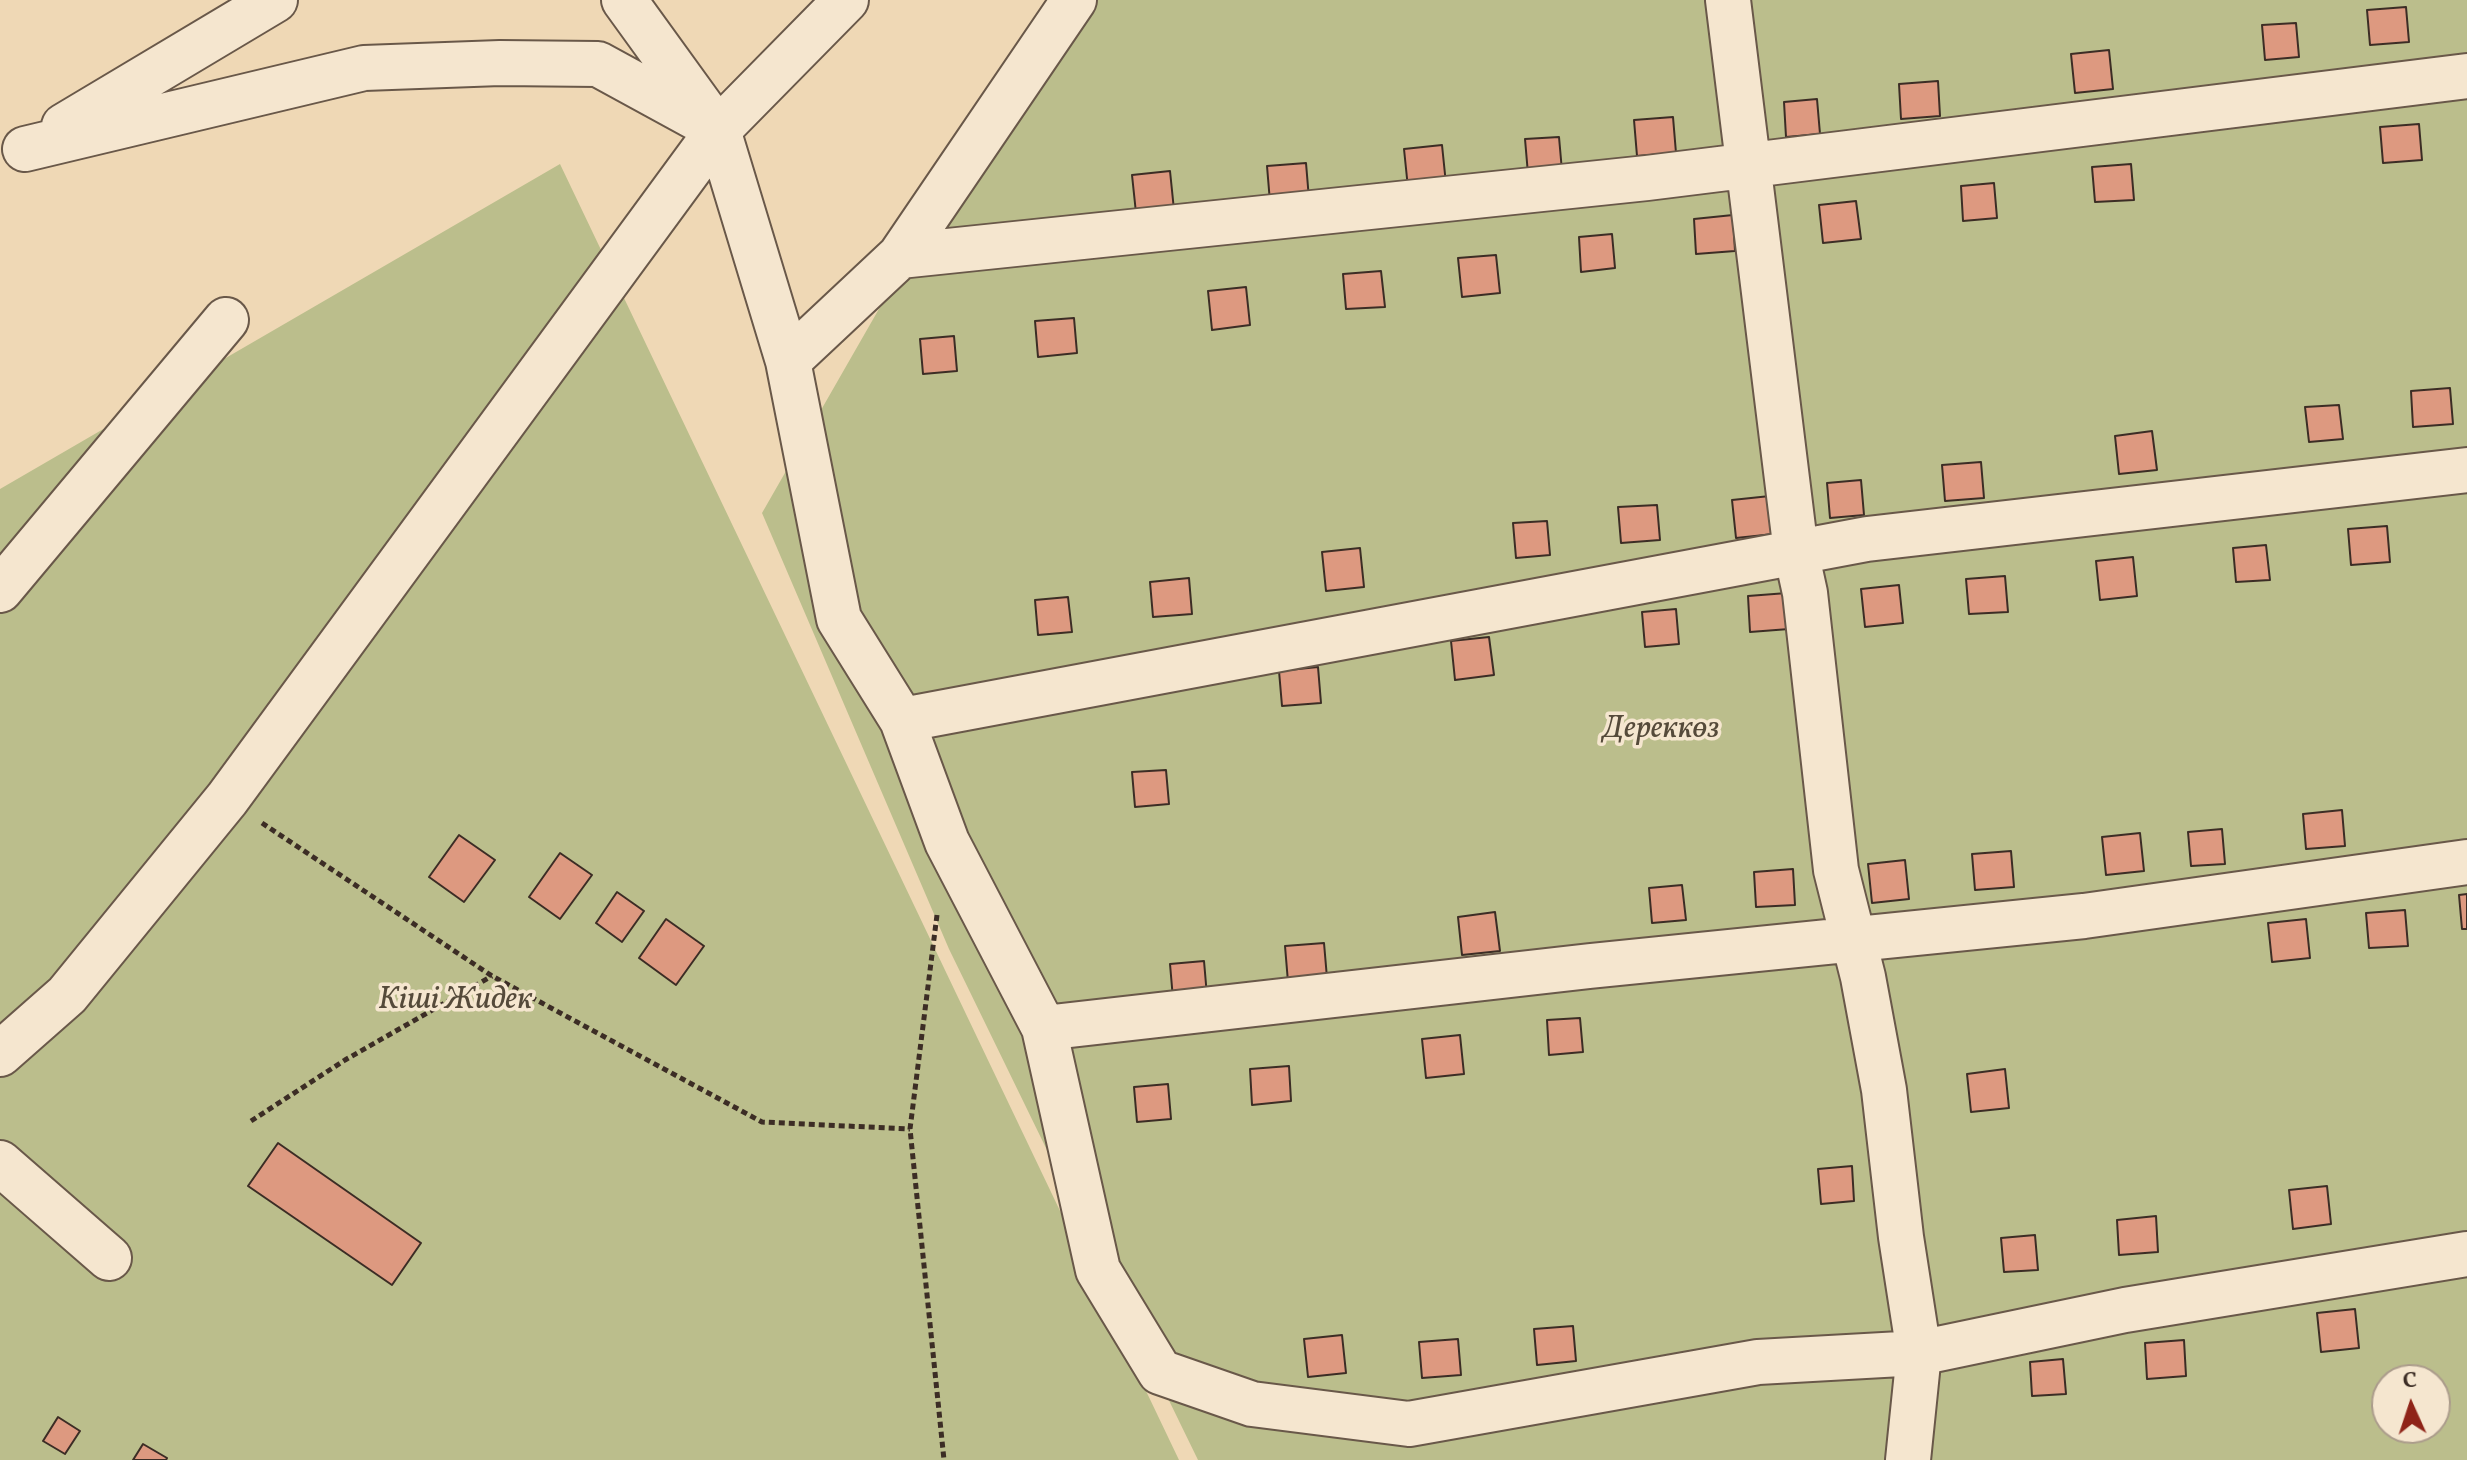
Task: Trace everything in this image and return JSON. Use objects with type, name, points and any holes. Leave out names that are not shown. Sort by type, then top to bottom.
[{"type":"street","points":[[13,155],[275,0]]},
{"type":"street","points":[[624,0],[718,130],[788,361],[839,619],[902,720],[947,842],[1044,1028],[1098,1270],[1160,1372],[1252,1404],[1409,1424],[1758,1362],[1919,1353],[2125,1310],[2467,1254]]},
{"type":"street","points":[[0,1054],[67,995],[227,799],[718,130],[846,0]]},
{"type":"street","points":[[788,361],[900,256],[1074,0]]},
{"type":"street","points":[[1728,0],[1796,552],[1805,593],[1836,870],[1884,1090],[1901,1237],[1919,1353],[1908,1460]]},
{"type":"street","points":[[13,155],[364,68],[500,63],[598,64],[718,130]]},
{"type":"street","points":[[900,256],[1748,165],[2467,76]]},
{"type":"street","points":[[0,590],[226,320]]},
{"type":"street","points":[[902,720],[1867,539],[2467,470]]},
{"type":"street","points":[[1044,1028],[1575,967],[2084,916],[2467,862]]},
{"type":"street","points":[[0,1163],[109,1258]]},
{"type":"path","points":[[227,799],[492,976],[762,1122],[910,1129]]},
{"type":"path","points":[[944,1460],[910,1129],[947,842]]},
{"type":"path","points":[[251,1121],[345,1060],[492,976]]},
{"type":"green space","name":"Дереккөз","points":[[1056,0],[2467,0],[2467,1460],[1198,1460],[949,949],[762,513]]},
{"type":"green space","name":"Кіші Жидек","points":[[560,164],[1179,1460],[0,1460],[0,489]]},
{"type":"building","points":[[2406,7],[2409,42],[2370,45],[2367,10]]},
{"type":"building","points":[[2296,23],[2299,57],[2265,60],[2262,25]]},
{"type":"building","points":[[2109,50],[2113,89],[2075,93],[2071,54]]},
{"type":"building","points":[[1938,81],[1940,116],[1901,119],[1899,84]]},
{"type":"building","points":[[1817,99],[1820,134],[1786,137],[1784,102]]},
{"type":"building","points":[[1673,117],[1676,153],[1637,156],[1634,120]]},
{"type":"building","points":[[2419,124],[2422,160],[2383,163],[2380,127]]},
{"type":"building","points":[[1559,137],[1562,171],[1528,174],[1525,139]]},
{"type":"building","points":[[1442,145],[1446,184],[1408,188],[1404,149]]},
{"type":"building","points":[[1306,163],[1309,199],[1270,202],[1267,166]]},
{"type":"building","points":[[2131,164],[2134,200],[2095,202],[2092,167]]},
{"type":"building","points":[[1170,171],[1174,210],[1136,213],[1132,175]]},
{"type":"building","points":[[1994,183],[1997,218],[1963,221],[1961,186]]},
{"type":"building","points":[[1856,201],[1861,239],[1823,243],[1819,205]]},
{"type":"building","points":[[1733,215],[1735,251],[1696,254],[1694,219]]},
{"type":"building","points":[[1612,234],[1615,268],[1581,272],[1579,237]]},
{"type":"building","points":[[1496,255],[1500,293],[1462,297],[1458,258]]},
{"type":"building","points":[[1381,271],[1385,307],[1346,309],[1343,274]]},
{"type":"building","points":[[1246,287],[1250,325],[1212,330],[1208,291]]},
{"type":"building","points":[[1074,318],[1077,353],[1038,357],[1035,321]]},
{"type":"building","points":[[954,336],[957,371],[923,374],[920,339]]},
{"type":"building","points":[[2450,388],[2453,424],[2413,427],[2411,391]]},
{"type":"building","points":[[2339,405],[2343,439],[2309,442],[2305,407]]},
{"type":"building","points":[[2152,431],[2157,470],[2119,474],[2115,436]]},
{"type":"building","points":[[1981,462],[1984,498],[1945,501],[1942,465]]},
{"type":"building","points":[[1861,480],[1864,515],[1830,518],[1827,483]]},
{"type":"building","points":[[1770,496],[1774,534],[1736,538],[1732,500]]},
{"type":"building","points":[[1657,505],[1660,540],[1621,543],[1618,507]]},
{"type":"building","points":[[1547,521],[1550,555],[1516,558],[1513,523]]},
{"type":"building","points":[[2387,526],[2390,562],[2351,565],[2348,529]]},
{"type":"building","points":[[2266,545],[2270,580],[2236,582],[2233,548]]},
{"type":"building","points":[[1360,548],[1364,587],[1326,591],[1322,552]]},
{"type":"building","points":[[2133,557],[2137,596],[2100,600],[2096,561]]},
{"type":"building","points":[[2005,576],[2008,612],[1969,614],[1966,579]]},
{"type":"building","points":[[1189,578],[1192,614],[1153,617],[1150,582]]},
{"type":"building","points":[[1899,585],[1903,623],[1865,627],[1861,589]]},
{"type":"building","points":[[1787,593],[1789,629],[1750,632],[1748,596]]},
{"type":"building","points":[[1068,597],[1072,632],[1038,635],[1035,600]]},
{"type":"building","points":[[1676,609],[1679,644],[1645,647],[1642,612]]},
{"type":"building","points":[[1489,637],[1494,675],[1455,680],[1451,641]]},
{"type":"building","points":[[1318,667],[1321,703],[1282,706],[1279,671]]},
{"type":"building","points":[[1166,770],[1169,804],[1135,807],[1132,772]]},
{"type":"building","points":[[2342,810],[2345,846],[2306,849],[2303,814]]},
{"type":"building","points":[[2222,829],[2225,864],[2191,866],[2188,832]]},
{"type":"building","points":[[2140,833],[2144,871],[2106,875],[2102,837]]},
{"type":"building","points":[[459,835],[495,860],[464,902],[429,877]]},
{"type":"building","points":[[2011,851],[2014,887],[1975,890],[1972,854]]},
{"type":"building","points":[[560,853],[592,875],[560,919],[529,897]]},
{"type":"building","points":[[1905,860],[1909,899],[1872,903],[1868,864]]},
{"type":"building","points":[[1793,869],[1795,905],[1756,907],[1754,872]]},
{"type":"building","points":[[1682,885],[1686,920],[1652,923],[1649,888]]},
{"type":"building","points":[[617,892],[644,911],[622,942],[596,923]]},
{"type":"building","points":[[2467,894],[2467,929],[2462,929],[2459,895]]},
{"type":"building","points":[[2405,910],[2408,946],[2369,948],[2366,913]]},
{"type":"building","points":[[1495,912],[1500,951],[1462,955],[1458,917]]},
{"type":"building","points":[[666,919],[704,946],[676,985],[639,958]]},
{"type":"building","points":[[2306,919],[2310,958],[2272,962],[2268,923]]},
{"type":"building","points":[[1324,943],[1327,978],[1288,982],[1285,946]]},
{"type":"building","points":[[1204,961],[1207,996],[1173,999],[1170,964]]},
{"type":"building","points":[[1580,1018],[1583,1052],[1549,1055],[1547,1020]]},
{"type":"building","points":[[1460,1035],[1464,1074],[1426,1078],[1422,1039]]},
{"type":"building","points":[[1289,1066],[1291,1101],[1252,1105],[1250,1069]]},
{"type":"building","points":[[2005,1069],[2009,1108],[1971,1112],[1967,1074]]},
{"type":"building","points":[[1168,1084],[1171,1119],[1137,1122],[1134,1087]]},
{"type":"building","points":[[278,1143],[421,1243],[392,1285],[248,1186]]},
{"type":"building","points":[[1852,1166],[1854,1201],[1821,1204],[1818,1169]]},
{"type":"building","points":[[2327,1186],[2331,1224],[2293,1229],[2289,1190]]},
{"type":"building","points":[[2156,1216],[2158,1252],[2119,1255],[2117,1220]]},
{"type":"building","points":[[2035,1235],[2038,1270],[2004,1272],[2001,1238]]},
{"type":"building","points":[[2355,1309],[2359,1348],[2321,1352],[2317,1313]]},
{"type":"building","points":[[1573,1326],[1576,1361],[1537,1365],[1534,1329]]},
{"type":"building","points":[[1342,1335],[1346,1373],[1308,1377],[1304,1339]]},
{"type":"building","points":[[1458,1339],[1461,1375],[1422,1378],[1419,1342]]},
{"type":"building","points":[[2184,1340],[2186,1376],[2147,1379],[2145,1343]]},
{"type":"building","points":[[2063,1359],[2066,1394],[2032,1396],[2030,1362]]},
{"type":"building","points":[[58,1417],[80,1431],[65,1454],[43,1441]]},
{"type":"building","points":[[143,1444],[167,1458],[166,1460],[133,1460]]}]
